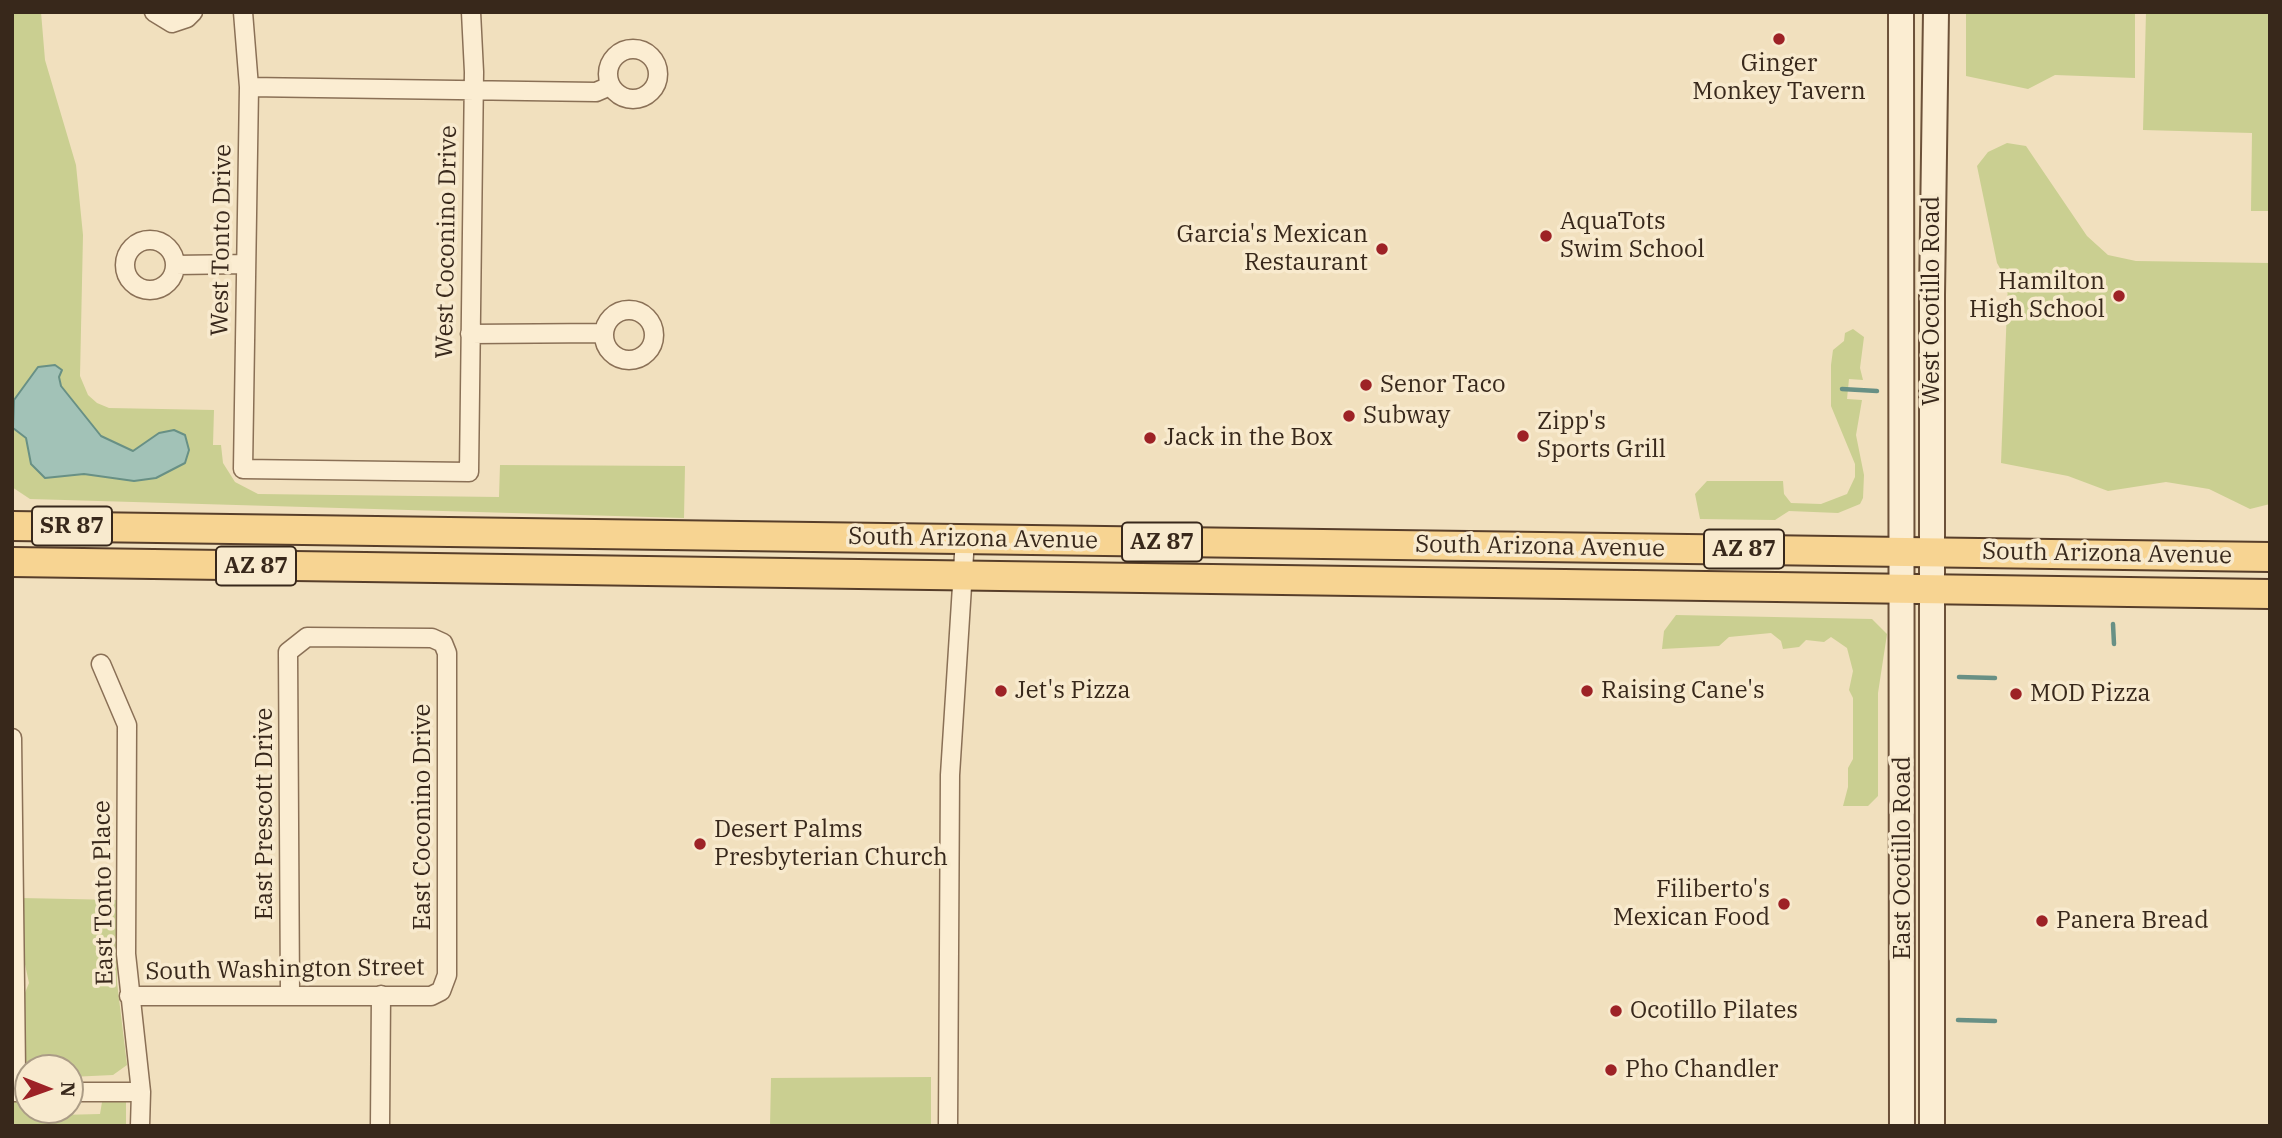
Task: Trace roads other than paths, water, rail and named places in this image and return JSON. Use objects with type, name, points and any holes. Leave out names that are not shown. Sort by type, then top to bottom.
[{"type":"main road","name":"West Ocotillo Road","points":[[1901,12],[1918,551],[1932,590]]},
{"type":"main road","name":"West Ocotillo Road","points":[[1903,590],[1918,551],[1936,12]]},
{"type":"main road","name":"South Arizona Avenue","points":[[12,526],[2270,557]]},
{"type":"main road","name":"South Arizona Avenue","points":[[12,562],[2270,594]]},
{"type":"main road","name":"East Ocotillo Road","points":[[1902,1126],[1903,590]]},
{"type":"main road","name":"East Ocotillo Road","points":[[1932,590],[1932,1126]]},
{"type":"main road","points":[[1903,982],[1933,982]]},
{"type":"street","points":[[154,12],[172,23],[187,18],[193,12]]},
{"type":"street","name":"West Tonto Drive","points":[[243,12],[249,87],[243,469],[468,472]]},
{"type":"street","name":"West Coconino Drive","points":[[468,472],[474,90],[471,12]]},
{"type":"street","points":[[249,87],[596,92],[610,86]]},
{"type":"street","points":[[176,265],[246,264]]},
{"type":"street","points":[[470,334],[604,334]]},
{"type":"street","points":[[948,1126],[950,775],[965,539]]},
{"type":"street","name":"East Prescott Drive","points":[[290,995],[288,652],[303,639],[432,638],[443,643]]},
{"type":"street","name":"East Coconino Drive","points":[[441,991],[447,975],[447,653],[443,643]]},
{"type":"street","name":"East Tonto Place","points":[[101,664],[127,725],[126,954],[141,1093],[141,1126]]},
{"type":"street","points":[[12,738],[16,1071],[12,1076]]},
{"type":"street","name":"South Washington Street","points":[[129,996],[431,996],[441,991]]},
{"type":"street","points":[[380,1126],[381,995]]},
{"type":"street","points":[[84,1092],[141,1093]]},
{"type":"water","points":[[55,365],[62,370],[59,377],[61,386],[101,436],[133,451],[159,433],[174,430],[185,435],[189,450],[185,463],[156,478],[134,481],[84,474],[45,478],[31,464],[26,438],[13,428],[14,400],[38,367]]},
{"type":"waterway","points":[[1842,389],[1877,391]]},
{"type":"waterway","points":[[2113,624],[2114,644]]},
{"type":"waterway","points":[[1959,677],[1995,678]]},
{"type":"waterway","points":[[1958,1020],[1995,1021]]},
{"type":"place","name":"Ginger Monkey Tavern","points":[[1779,39]]},
{"type":"place","name":"AquaTots Swim School","points":[[1546,236]]},
{"type":"place","name":"Garcia's Mexican Restaurant","points":[[1382,249]]},
{"type":"place","name":"Hamilton High School","points":[[2119,296]]},
{"type":"place","name":"Senor Taco","points":[[1366,385]]},
{"type":"place","name":"Subway","points":[[1349,416]]},
{"type":"place","name":"Zipp's Sports Grill","points":[[1523,436]]},
{"type":"place","name":"Jack in the Box","points":[[1150,438]]},
{"type":"place","name":"Jet's Pizza","points":[[1001,691]]},
{"type":"place","name":"Raising Cane's","points":[[1587,691]]},
{"type":"place","name":"MOD Pizza","points":[[2016,694]]},
{"type":"place","name":"Desert Palms Presbyterian Church","points":[[700,844]]},
{"type":"place","name":"Filiberto's Mexican Food","points":[[1784,904]]},
{"type":"place","name":"Panera Bread","points":[[2042,921]]},
{"type":"place","name":"Ocotillo Pilates","points":[[1616,1011]]},
{"type":"place","name":"Pho Chandler","points":[[1611,1070]]}]
